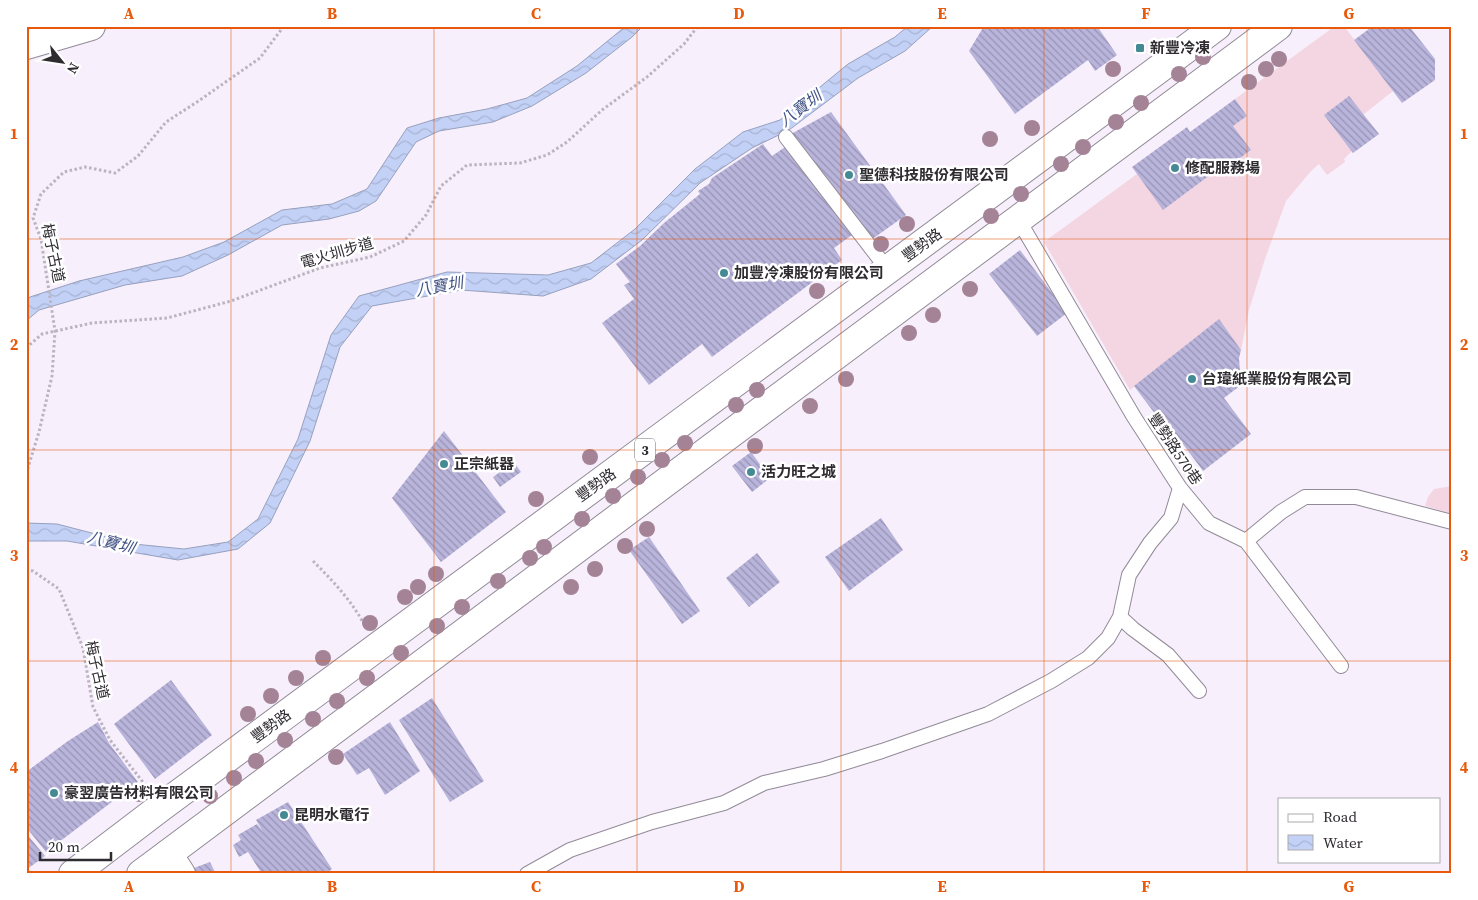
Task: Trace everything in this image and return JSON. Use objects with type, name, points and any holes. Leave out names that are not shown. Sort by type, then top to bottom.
[{"type":"main road","points":[[26,45],[91,26]]},
{"type":"main road","name":"豐勢路","points":[[73,874],[1217,26]]},
{"type":"main road","points":[[141,874],[174,864],[1018,219],[1278,26]]},
{"type":"lane","points":[[786,137],[888,270]]},
{"type":"lane","name":"豐勢路570巷","points":[[1018,219],[1134,417],[1180,488],[1209,523],[1246,541],[1341,666]]},
{"type":"lane","points":[[527,874],[570,850],[652,822],[724,803],[764,784],[824,769],[882,751],[988,714],[1051,681],[1088,658],[1108,638],[1120,617],[1128,576],[1150,543],[1171,518],[1180,488]]},
{"type":"lane","points":[[1246,541],[1281,512],[1305,497],[1356,498],[1452,522]]},
{"type":"lane","points":[[1120,617],[1168,655],[1199,691]]},
{"type":"path","name":"梅子古道","points":[[26,474],[39,432],[52,376],[55,331],[41,239],[33,218],[41,194],[64,172],[85,168],[115,173],[138,156],[166,122],[260,58],[284,26]]},
{"type":"path","name":"電火圳步道","points":[[26,348],[42,334],[55,331],[92,324],[167,318],[232,301],[320,268],[370,257],[404,241],[426,215],[441,186],[467,164],[520,163],[547,155],[567,142],[602,110],[647,77],[684,44],[698,26]]},
{"type":"path","points":[[313,562],[338,586],[366,626]]},
{"type":"path","name":"梅子古道","points":[[26,570],[33,571],[59,589],[83,648],[94,707],[110,740],[161,807]]},
{"type":"shaded area","points":[[1335,26],[1344,26],[1393,91],[1364,114],[1352,151],[1344,159],[1345,162],[1327,175],[1319,164],[1286,201],[1249,310],[1241,350],[1218,320],[1130,390],[1044,242],[1137,174],[1163,209],[1218,169],[1220,173],[1250,151],[1233,126],[1247,116],[1235,99]]},
{"type":"shaded area","points":[[1452,486],[1452,511],[1449,513],[1425,506],[1428,497],[1434,489]]},
{"type":"water","points":[[626,26],[643,26],[586,73],[532,106],[493,122],[439,131],[416,142],[376,201],[359,211],[329,219],[282,225],[228,255],[182,276],[125,285],[39,310],[26,321],[26,301],[30,297],[79,281],[183,257],[224,242],[282,210],[332,204],[367,189],[407,128],[439,118],[487,109],[527,98],[577,66]]},
{"type":"water","name":"八寶圳","points":[[908,26],[933,26],[905,51],[858,78],[789,130],[752,148],[700,183],[642,240],[591,279],[543,296],[461,290],[372,306],[340,347],[310,441],[270,523],[238,549],[178,560],[67,541],[26,541],[26,523],[57,524],[134,544],[184,549],[228,542],[258,519],[298,439],[331,335],[359,296],[447,272],[548,275],[591,263],[635,229],[695,169],[743,132],[780,120],[848,64],[895,37]]},
{"type":"building","points":[[984,26],[1097,26],[1117,55],[1095,71],[1088,60],[1015,114],[969,51]]},
{"type":"building","points":[[1373,26],[1409,26],[1435,59],[1435,80],[1402,103],[1354,40]]},
{"type":"building","points":[[1349,96],[1379,134],[1353,153],[1324,115]]},
{"type":"building","name":"修配服務場","points":[[1235,99],[1247,116],[1233,126],[1251,150],[1220,173],[1218,169],[1163,210],[1132,167],[1187,127],[1190,132]]},
{"type":"building","name":"聖德科技股份有限公司","points":[[831,112],[906,215],[871,240],[791,134]]},
{"type":"building","name":"加豐冷凍股份有限公司","points":[[763,144],[772,156],[785,147],[852,235],[834,248],[842,260],[712,357],[702,344],[649,385],[602,323],[634,299],[624,285],[630,282],[616,264],[640,246],[664,223],[700,194],[698,191],[709,184],[712,178]]},
{"type":"building","points":[[1020,250],[1067,313],[1037,336],[989,274]]},
{"type":"building","name":"台瑋紙業股份有限公司","points":[[1219,319],[1241,350],[1239,358],[1241,385],[1224,398],[1251,434],[1203,471],[1174,432],[1171,435],[1134,386]]},
{"type":"building","name":"正宗紙器","points":[[444,431],[506,512],[441,562],[392,498]]},
{"type":"building","name":"活力旺之城","points":[[751,452],[770,478],[752,492],[732,466]]},
{"type":"building","points":[[514,462],[521,472],[500,487],[493,477]]},
{"type":"building","points":[[881,518],[903,550],[849,591],[825,557]]},
{"type":"building","points":[[649,537],[700,611],[682,624],[629,550]]},
{"type":"building","points":[[757,553],[780,582],[749,607],[726,578]]},
{"type":"building","points":[[171,680],[212,735],[155,779],[114,724]]},
{"type":"building","points":[[432,698],[484,781],[450,802],[399,720]]},
{"type":"building","points":[[98,722],[109,743],[138,782],[46,852],[26,827],[26,772],[68,741]]},
{"type":"building","points":[[390,722],[420,771],[385,795],[369,768],[357,775],[343,754]]},
{"type":"building","points":[[288,802],[332,869],[325,874],[289,874],[288,872],[286,874],[262,874],[248,852],[239,857],[233,845],[241,840],[238,835],[257,824],[263,832],[256,820]]},
{"type":"building","points":[[26,833],[45,856],[26,870]]},
{"type":"building","points":[[210,862],[216,874],[196,874],[194,868]]},
{"type":"place","name":"新豐冷凍","points":[[1140,48]]},
{"type":"place","name":"修配服務場","points":[[1175,168]]},
{"type":"place","name":"聖德科技股份有限公司","points":[[849,175]]},
{"type":"place","name":"加豐冷凍股份有限公司","points":[[724,273]]},
{"type":"place","name":"台瑋紙業股份有限公司","points":[[1192,379]]},
{"type":"place","name":"正宗紙器","points":[[444,464]]},
{"type":"place","name":"活力旺之城","points":[[751,472]]},
{"type":"place","name":"豪翌廣告材料有限公司","points":[[54,793]]},
{"type":"place","name":"昆明水電行","points":[[284,815]]}]
